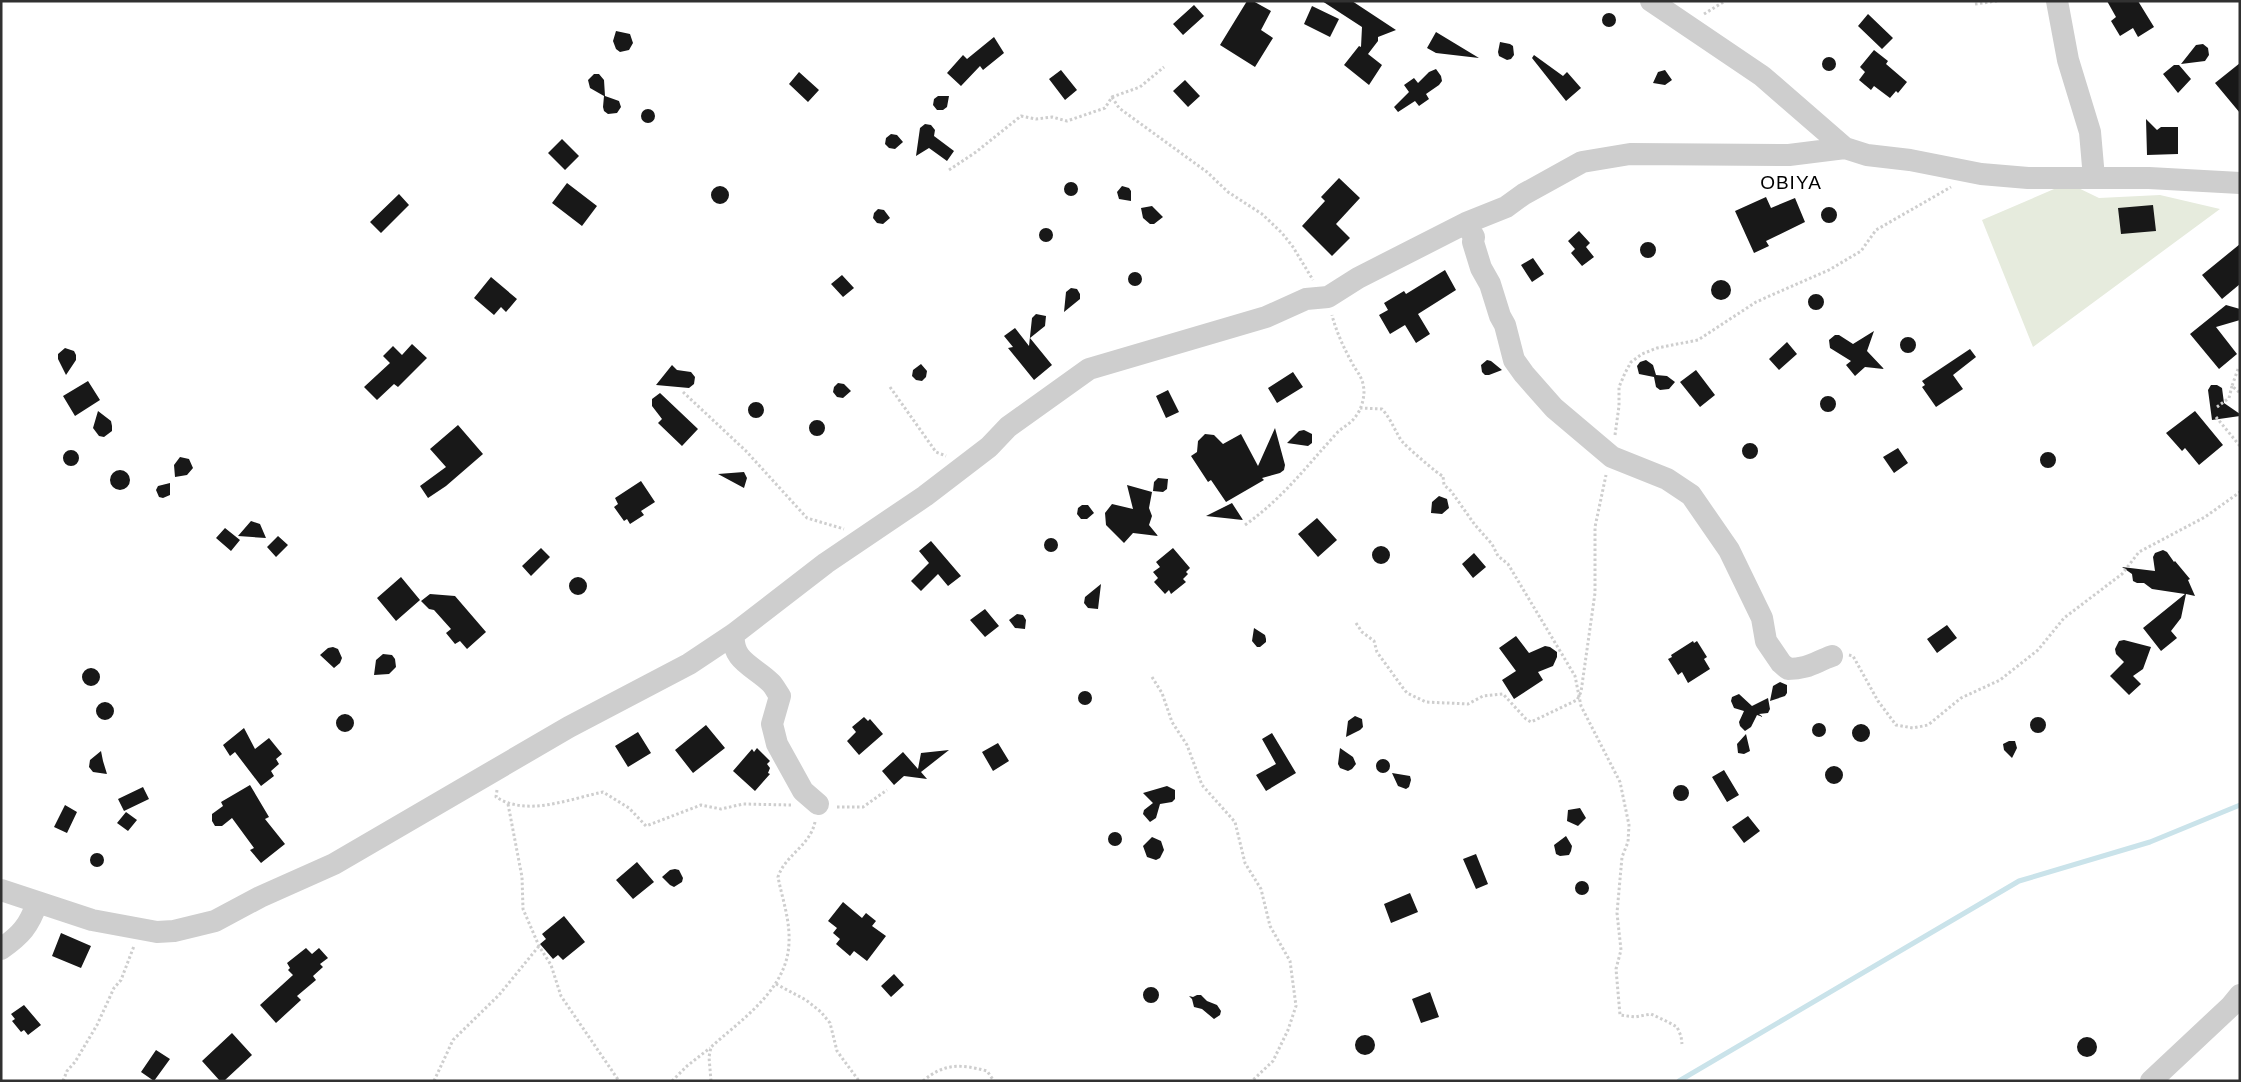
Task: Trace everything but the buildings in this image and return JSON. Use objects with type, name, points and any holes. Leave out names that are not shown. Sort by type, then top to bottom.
[{"type":"street","points":[[1651,1],[1762,76],[1845,148],[1866,155],[1910,160],[1981,174],[2028,178],[2094,178],[2240,183]]},
{"type":"street","points":[[2057,1],[2068,60],[2090,132],[2094,178]]},
{"type":"street","points":[[1,890],[92,920],[157,932],[174,931],[215,921],[260,897],[334,864],[569,727],[689,664],[734,634],[826,563],[925,496],[989,447],[1008,427],[1089,369],[1266,317],[1306,299],[1328,297],[1358,278],[1466,223],[1506,207],[1524,194],[1582,162],[1630,154],[1789,155],[1845,148]]},
{"type":"street","points":[[1466,223],[1474,237],[1473,242],[1481,268],[1490,284],[1500,316],[1505,325],[1514,360],[1529,381],[1554,408],[1612,457],[1667,478],[1691,495],[1729,550],[1762,618],[1766,641],[1781,663],[1788,669],[1801,669],[1832,656]]},
{"type":"street","points":[[734,634],[733,645],[741,660],[771,683],[780,696],[772,724],[776,744],[803,791],[818,804]]},
{"type":"street","points":[[1,949],[21,935],[32,919],[38,903]]},
{"type":"street","points":[[2151,1081],[2231,1006],[2240,995]]},
{"type":"path","points":[[1975,4],[1997,1]]},
{"type":"path","points":[[949,170],[976,152],[1021,116],[1036,119],[1052,117],[1067,121],[1106,108],[1112,97],[1140,88],[1164,67]]},
{"type":"path","points":[[1112,97],[1119,108],[1207,172],[1228,192],[1262,214],[1282,232],[1315,282],[1328,297],[1336,330],[1352,363],[1360,374],[1364,394],[1360,408],[1351,423],[1338,432],[1285,493],[1245,525]]},
{"type":"path","points":[[2217,407],[2228,398],[2238,369]]},
{"type":"path","points":[[2232,386],[2240,393]]},
{"type":"path","points":[[890,388],[936,452],[965,464]]},
{"type":"path","points":[[683,392],[746,451],[807,518],[869,535]]},
{"type":"path","points":[[1360,408],[1382,409],[1389,416],[1401,440],[1423,458],[1439,475],[1443,476],[1444,485],[1451,491],[1475,525],[1492,544],[1498,556],[1508,564],[1575,676],[1581,706],[1620,782],[1630,825],[1628,842],[1622,857],[1617,914],[1621,950],[1616,969],[1620,1015],[1636,1017],[1651,1014],[1677,1027],[1682,1044]]},
{"type":"path","points":[[2216,417],[2240,446]]},
{"type":"path","points":[[1832,656],[1841,653],[1853,656],[1878,701],[1896,724],[1913,728],[1928,725],[1936,720],[1954,702],[2000,680],[2030,657],[2048,639],[2064,618],[2122,574],[2138,552],[2180,528],[2205,517],[2240,492]]},
{"type":"path","points":[[1152,677],[1162,693],[1172,722],[1187,745],[1202,785],[1235,822],[1245,863],[1261,889],[1270,926],[1290,961],[1296,1006],[1288,1030],[1273,1061],[1252,1081]]},
{"type":"path","points":[[500,767],[496,797],[508,804],[533,807],[603,792],[629,808],[646,826],[700,805]]},
{"type":"path","points":[[508,804],[522,877],[523,910],[539,946],[551,965],[562,996],[619,1081]]},
{"type":"path","points":[[672,1081],[762,1001],[776,984],[787,956],[789,942],[779,874],[807,841],[814,826],[818,804]]},
{"type":"path","points":[[63,1081],[96,1025],[114,988],[121,980],[141,929]]},
{"type":"path","points":[[434,1081],[453,1040],[499,995],[539,946]]},
{"type":"path","points":[[776,984],[806,1000],[821,1012],[830,1023],[837,1051],[859,1081]]},
{"type":"path","points":[[711,1048],[709,1057],[711,1081]]},
{"type":"path","points":[[923,1081],[934,1072],[943,1068],[958,1066],[987,1071],[994,1081]]},
{"type":"shaded area","points":[[2068,183],[2099,198],[2160,195],[2220,209],[2033,347],[1982,220]]},
{"type":"waterway","points":[[1679,1081],[2019,881],[2150,842],[2240,805]]},
{"type":"district","name":"OBIYA","points":[[1791,182]]}]
